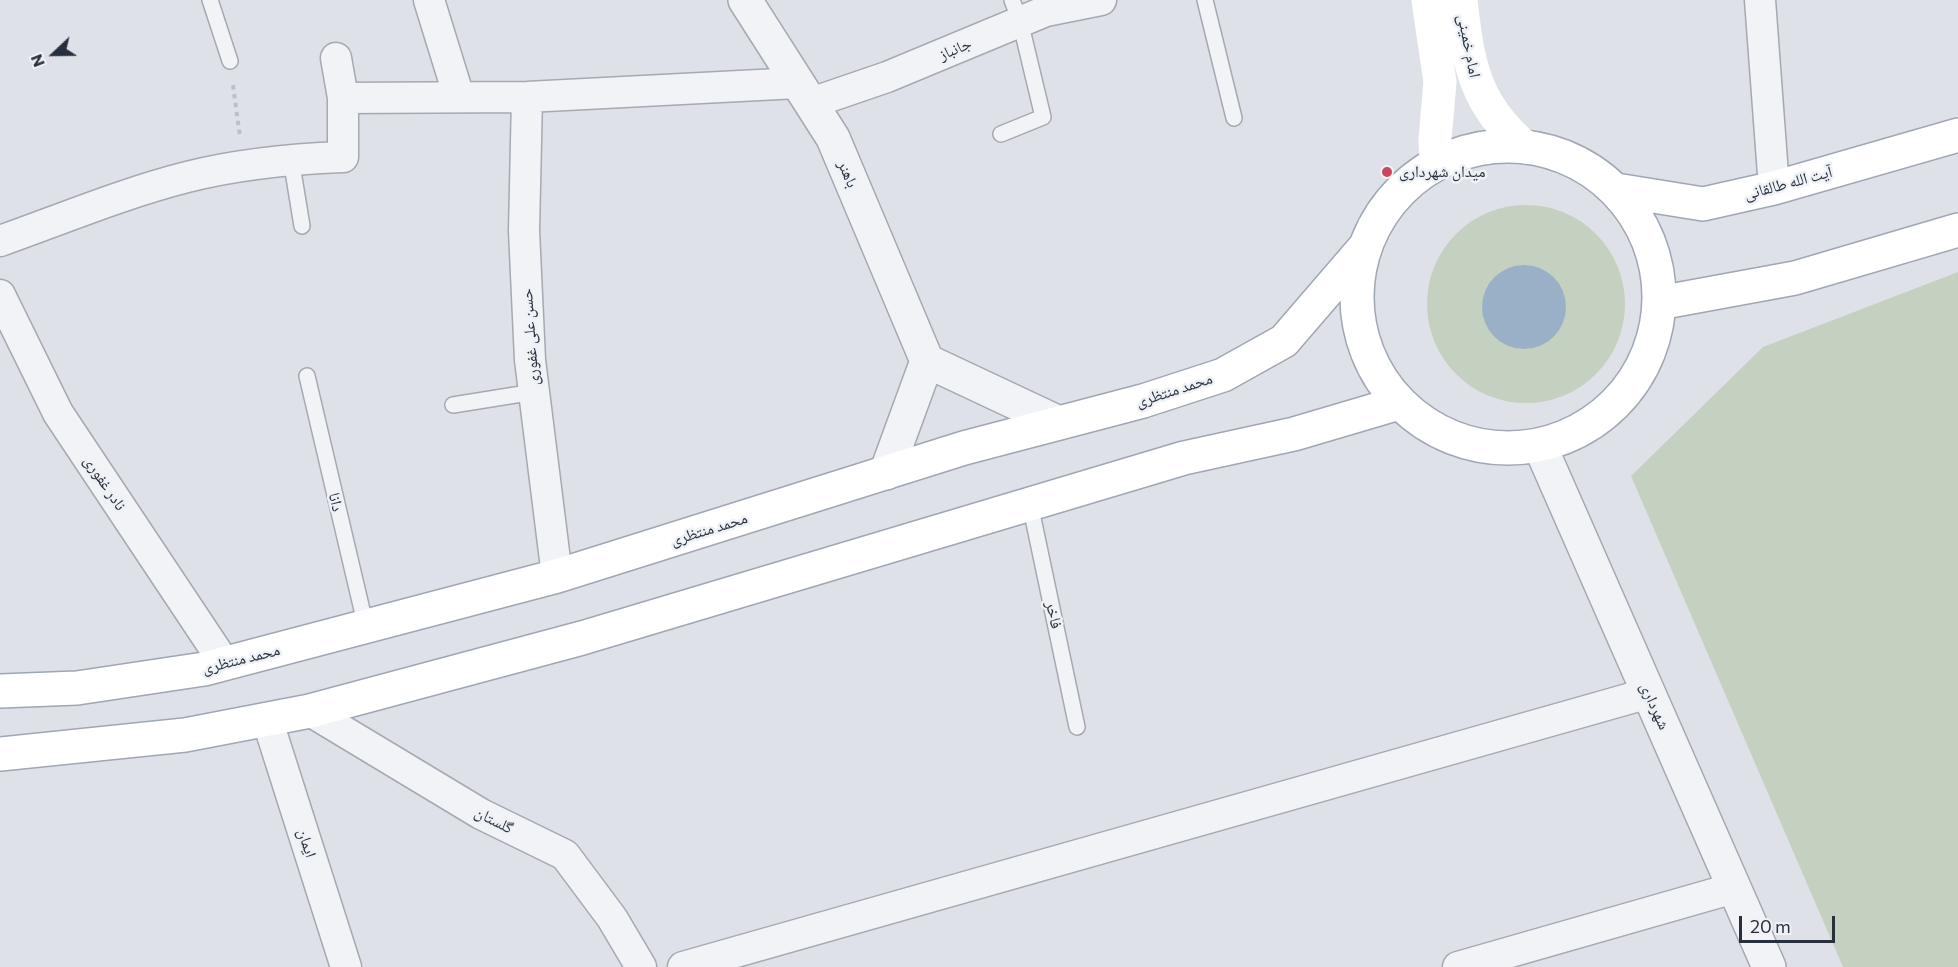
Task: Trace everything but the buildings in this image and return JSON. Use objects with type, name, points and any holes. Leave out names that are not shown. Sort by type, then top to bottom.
[{"type":"main road","name":"امام خمینی","points":[[1428,0],[1440,82],[1435,139],[1436,163]]},
{"type":"main road","name":"امام خمینی","points":[[1461,0],[1472,76],[1487,105],[1505,130],[1525,147]]},
{"type":"main road","name":"آیت الله طالقانی","points":[[1616,190],[1703,204],[1774,188],[1958,135]]},
{"type":"main road","points":[[1511,145],[1525,147],[1550,151],[1585,166],[1616,190],[1641,224],[1655,262],[1659,303],[1653,343],[1636,379],[1610,409],[1578,432],[1540,446],[1489,448],[1440,433],[1399,403],[1375,369],[1360,330],[1356,289],[1364,248],[1380,214],[1402,189],[1436,163],[1473,149],[1511,145]]},
{"type":"main road","points":[[1659,303],[1795,278],[1958,230]]},
{"type":"main road","name":"محمد منتظری","points":[[0,691],[77,688],[225,664],[557,576],[886,473],[1143,401],[1223,375],[1284,341],[1364,248]]},
{"type":"main road","points":[[0,754],[185,735],[310,711],[582,638],[1184,458],[1294,434],[1399,403]]},
{"type":"street","points":[[429,0],[459,97]]},
{"type":"street","name":"باهنر","points":[[745,0],[833,138],[927,361]]},
{"type":"street","name":"جانباز","points":[[343,98],[804,93],[887,77],[1016,11],[1046,11],[1101,0]]},
{"type":"street","points":[[1760,0],[1774,188]]},
{"type":"street","points":[[0,241],[168,183],[291,159],[343,157],[343,98],[336,57]]},
{"type":"street","name":"حسن علی غفوری","points":[[527,97],[524,231],[534,392],[557,576]]},
{"type":"street","name":"نادر غفوری","points":[[0,295],[58,413],[225,664]]},
{"type":"street","points":[[886,473],[927,361],[1059,423]]},
{"type":"street","name":"شهرداری","points":[[1540,446],[1769,967]]},
{"type":"street","points":[[683,967],[1649,693]]},
{"type":"street","name":"گلستان","points":[[310,711],[481,814],[565,855],[612,918],[641,967]]},
{"type":"street","name":"ایمان","points":[[267,719],[346,967]]},
{"type":"street","points":[[1458,967],[1734,888]]},
{"type":"lane","points":[[210,0],[230,61]]},
{"type":"lane","points":[[1205,0],[1234,118]]},
{"type":"lane","points":[[1001,134],[1043,117],[1016,11]]},
{"type":"lane","points":[[291,159],[302,226]]},
{"type":"lane","name":"دانا","points":[[307,376],[366,627]]},
{"type":"lane","points":[[453,405],[534,392]]},
{"type":"lane","name":"فاخر","points":[[1030,504],[1077,727]]},
{"type":"path","points":[[230,61],[244,167]]},
{"type":"green space","points":[[1526,205],[1545,207],[1564,213],[1581,222],[1596,234],[1608,249],[1617,266],[1623,285],[1625,304],[1623,323],[1617,342],[1608,359],[1596,374],[1581,386],[1564,395],[1545,401],[1526,403],[1507,401],[1488,395],[1471,386],[1456,374],[1444,359],[1435,342],[1429,323],[1427,304],[1429,285],[1435,266],[1444,249],[1456,234],[1471,222],[1488,213],[1507,207]]},
{"type":"green space","points":[[1958,272],[1958,967],[1843,967],[1631,476],[1763,347]]},
{"type":"water","points":[[1524,265],[1540,268],[1554,277],[1563,291],[1566,307],[1563,323],[1554,337],[1540,346],[1524,349],[1508,346],[1494,337],[1485,323],[1482,307],[1485,291],[1494,277],[1508,268]]},
{"type":"place","name":"میدان شهرداری","points":[[1387,172]]}]
